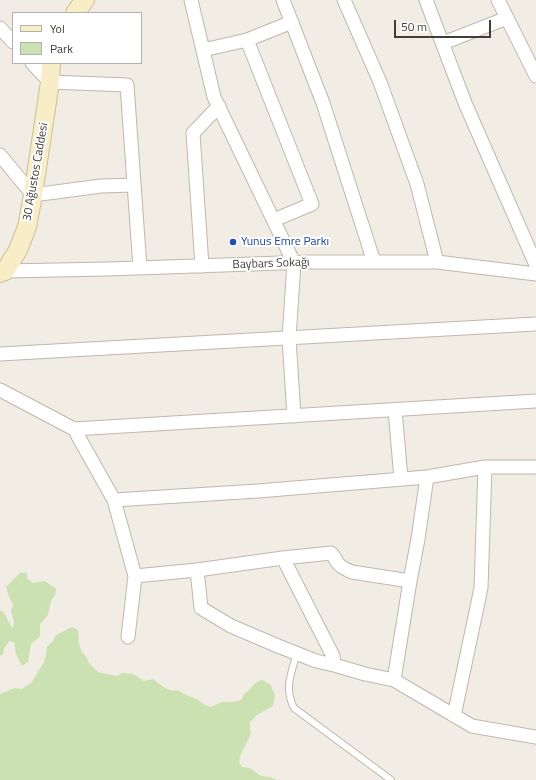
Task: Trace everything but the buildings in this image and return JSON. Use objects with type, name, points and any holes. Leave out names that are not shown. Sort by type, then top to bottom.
[{"type":"main road","name":"30 Ağustos Caddesi","points":[[3,272],[18,250],[26,227],[33,195],[52,64]]},
{"type":"street","points":[[191,0],[214,97],[294,263],[289,338],[294,416]]},
{"type":"street","points":[[283,0],[323,103],[374,262]]},
{"type":"street","points":[[344,0],[380,82],[417,184],[437,262]]},
{"type":"street","points":[[426,0],[465,103],[536,265]]},
{"type":"street","points":[[498,0],[536,76]]},
{"type":"street","points":[[442,43],[507,18]]},
{"type":"street","points":[[203,50],[247,40],[292,22]]},
{"type":"street","points":[[0,28],[12,41]]},
{"type":"street","points":[[247,40],[312,204],[274,220]]},
{"type":"street","points":[[33,64],[50,82],[127,85],[140,268]]},
{"type":"street","points":[[202,266],[193,133],[219,106]]},
{"type":"street","points":[[0,155],[33,195],[101,186],[134,185]]},
{"type":"street","name":"Baybars Sokağı","points":[[3,272],[294,263],[437,262],[536,274]]},
{"type":"street","points":[[0,354],[536,324]]},
{"type":"street","points":[[0,390],[74,429],[536,401]]},
{"type":"street","points":[[395,410],[401,479]]},
{"type":"street","points":[[74,429],[114,500],[135,576],[128,637]]},
{"type":"street","points":[[114,500],[258,492],[427,477],[485,467],[536,467]]},
{"type":"street","points":[[454,716],[481,588],[485,467]]},
{"type":"street","points":[[394,680],[427,477]]},
{"type":"street","points":[[135,576],[197,570],[331,553],[338,564],[352,572],[410,581]]},
{"type":"street","points":[[283,558],[333,656],[334,665]]},
{"type":"street","points":[[197,570],[201,608],[231,626],[316,661],[394,680],[472,726],[536,737]]},
{"type":"lane","points":[[297,653],[288,688],[290,702],[294,708],[391,780]]},
{"type":"green space","points":[[20,573],[27,573],[27,578],[33,583],[45,581],[56,589],[55,595],[51,601],[48,615],[40,624],[40,636],[31,644],[28,662],[22,666],[16,654],[14,642],[9,641],[3,654],[0,656],[0,610],[4,613],[13,628],[14,622],[11,611],[13,605],[6,587]]},
{"type":"green space","points":[[72,627],[78,630],[79,644],[82,652],[89,663],[98,672],[116,676],[123,673],[133,674],[144,681],[153,679],[168,689],[175,691],[178,690],[211,707],[222,702],[241,700],[244,694],[255,683],[262,680],[271,685],[275,694],[273,706],[257,715],[250,722],[251,734],[240,756],[239,762],[242,767],[250,768],[261,776],[270,777],[277,780],[0,780],[0,694],[15,688],[22,689],[31,683],[44,662],[47,647],[56,635]]},
{"type":"place","name":"Yunus Emre Parkı","points":[[233,242]]}]
